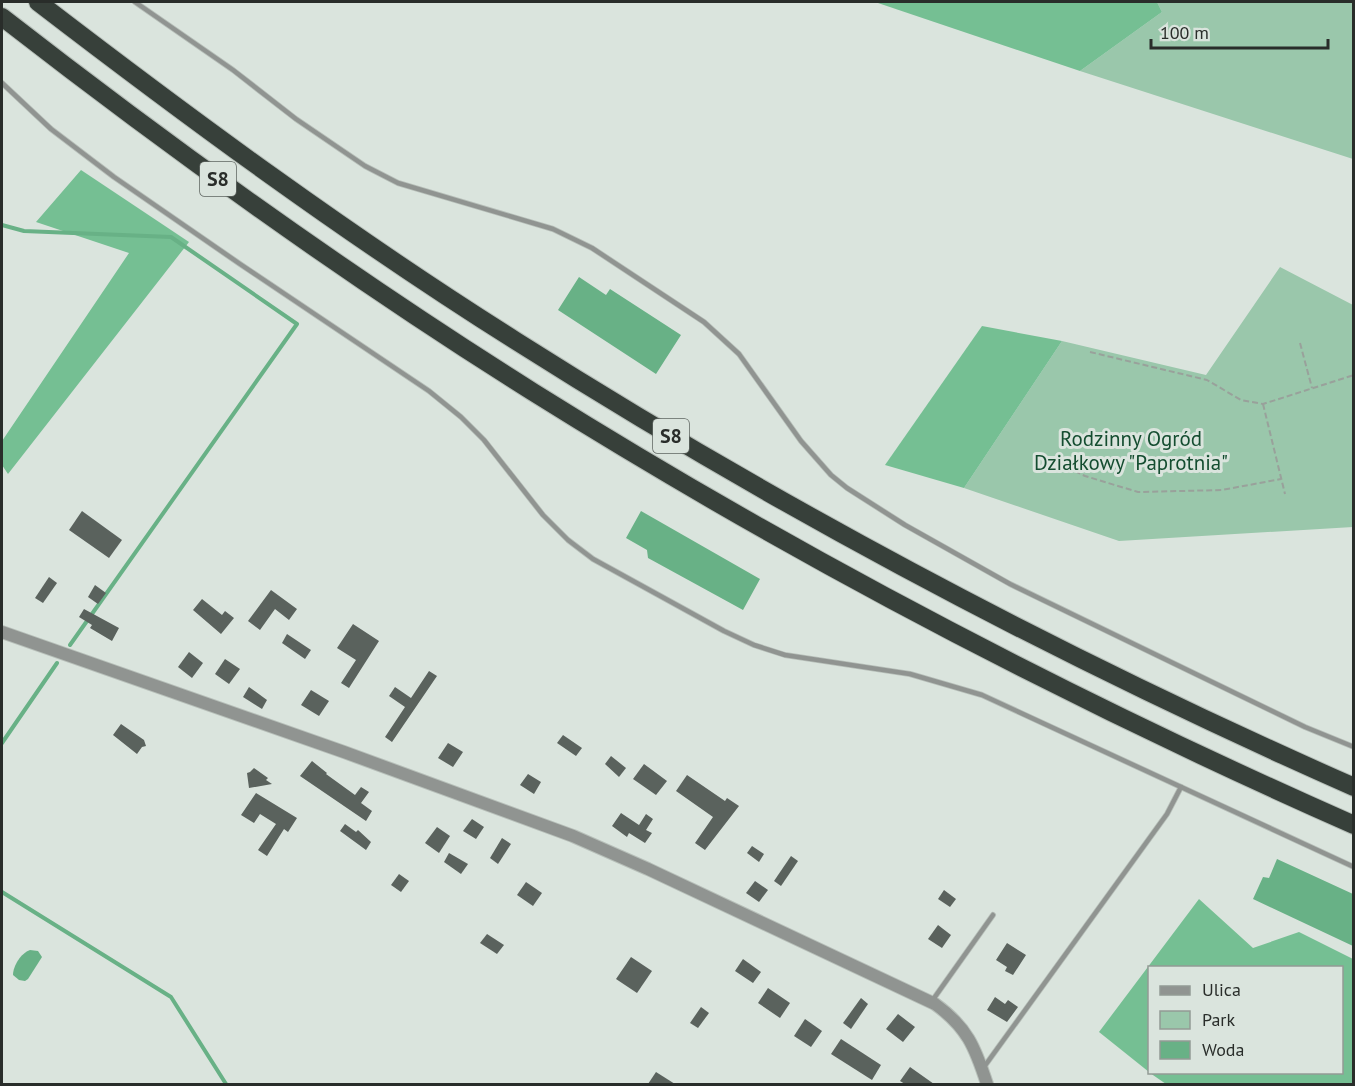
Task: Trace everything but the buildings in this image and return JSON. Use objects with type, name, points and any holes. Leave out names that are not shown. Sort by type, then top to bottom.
[{"type":"highway","name":"S8","points":[[38,2],[143,82],[347,229],[514,340],[712,460],[880,555],[1051,645],[1207,722],[1353,787]]},
{"type":"highway","name":"S8","points":[[2,17],[188,157],[366,283],[532,391],[674,478],[864,585],[1008,661],[1190,750],[1353,825]]},
{"type":"street","points":[[2,632],[344,752],[573,837],[648,869],[931,1002],[961,1026],[970,1041],[987,1084]]},
{"type":"lane","points":[[135,2],[365,166],[398,183],[553,229],[592,248],[704,322],[739,354],[801,441],[831,475],[847,488],[905,525],[1058,608],[1353,747]]},
{"type":"lane","points":[[2,83],[51,129],[114,177],[429,391],[462,417],[484,440],[543,515],[568,540],[593,559],[754,645],[795,657],[910,674],[982,695],[1353,867]]},
{"type":"lane","points":[[982,1070],[1167,814],[1181,787]]},
{"type":"lane","points":[[931,1002],[993,915]]},
{"type":"path","points":[[1300,343],[1312,388]]},
{"type":"path","points":[[1090,352],[1207,380],[1241,400],[1263,404],[1353,375]]},
{"type":"path","points":[[1263,404],[1285,494]]},
{"type":"path","points":[[1042,456],[1085,476],[1138,492],[1222,490],[1281,478]]},
{"type":"green space","points":[[1157,2],[1353,2],[1353,159],[1080,71],[1162,12]]},
{"type":"green space","name":"Rodzinny Ogród Działkowy \"Paprotnia\"","points":[[1280,267],[1353,305],[1353,527],[1119,541],[964,488],[1062,341],[1206,375]]},
{"type":"shaded area","points":[[875,2],[1157,2],[1162,12],[1080,71]]},
{"type":"shaded area","points":[[81,170],[189,242],[8,474],[2,465],[2,441],[129,253],[36,222]]},
{"type":"shaded area","points":[[982,326],[1062,341],[964,488],[885,465]]},
{"type":"shaded area","points":[[1199,899],[1253,948],[1299,932],[1353,959],[1353,1084],[1166,1084],[1151,1074],[1343,1074],[1343,966],[1149,966]]},
{"type":"shaded area","points":[[1148,967],[1148,1071],[1099,1032]]},
{"type":"water","points":[[579,277],[606,295],[610,289],[681,335],[656,374],[558,310]]},
{"type":"water","points":[[641,511],[760,579],[743,610],[648,558],[647,550],[626,538]]},
{"type":"water","points":[[1277,859],[1353,894],[1353,946],[1253,899],[1263,877],[1269,878]]},
{"type":"water","points":[[30,950],[38,951],[42,957],[28,979],[19,980],[13,975],[14,968],[18,960]]},
{"type":"waterway","points":[[2,225],[24,231],[171,237],[297,324],[70,645]]},
{"type":"waterway","points":[[2,743],[57,663]]},
{"type":"waterway","points":[[2,892],[171,997],[226,1084]]}]
